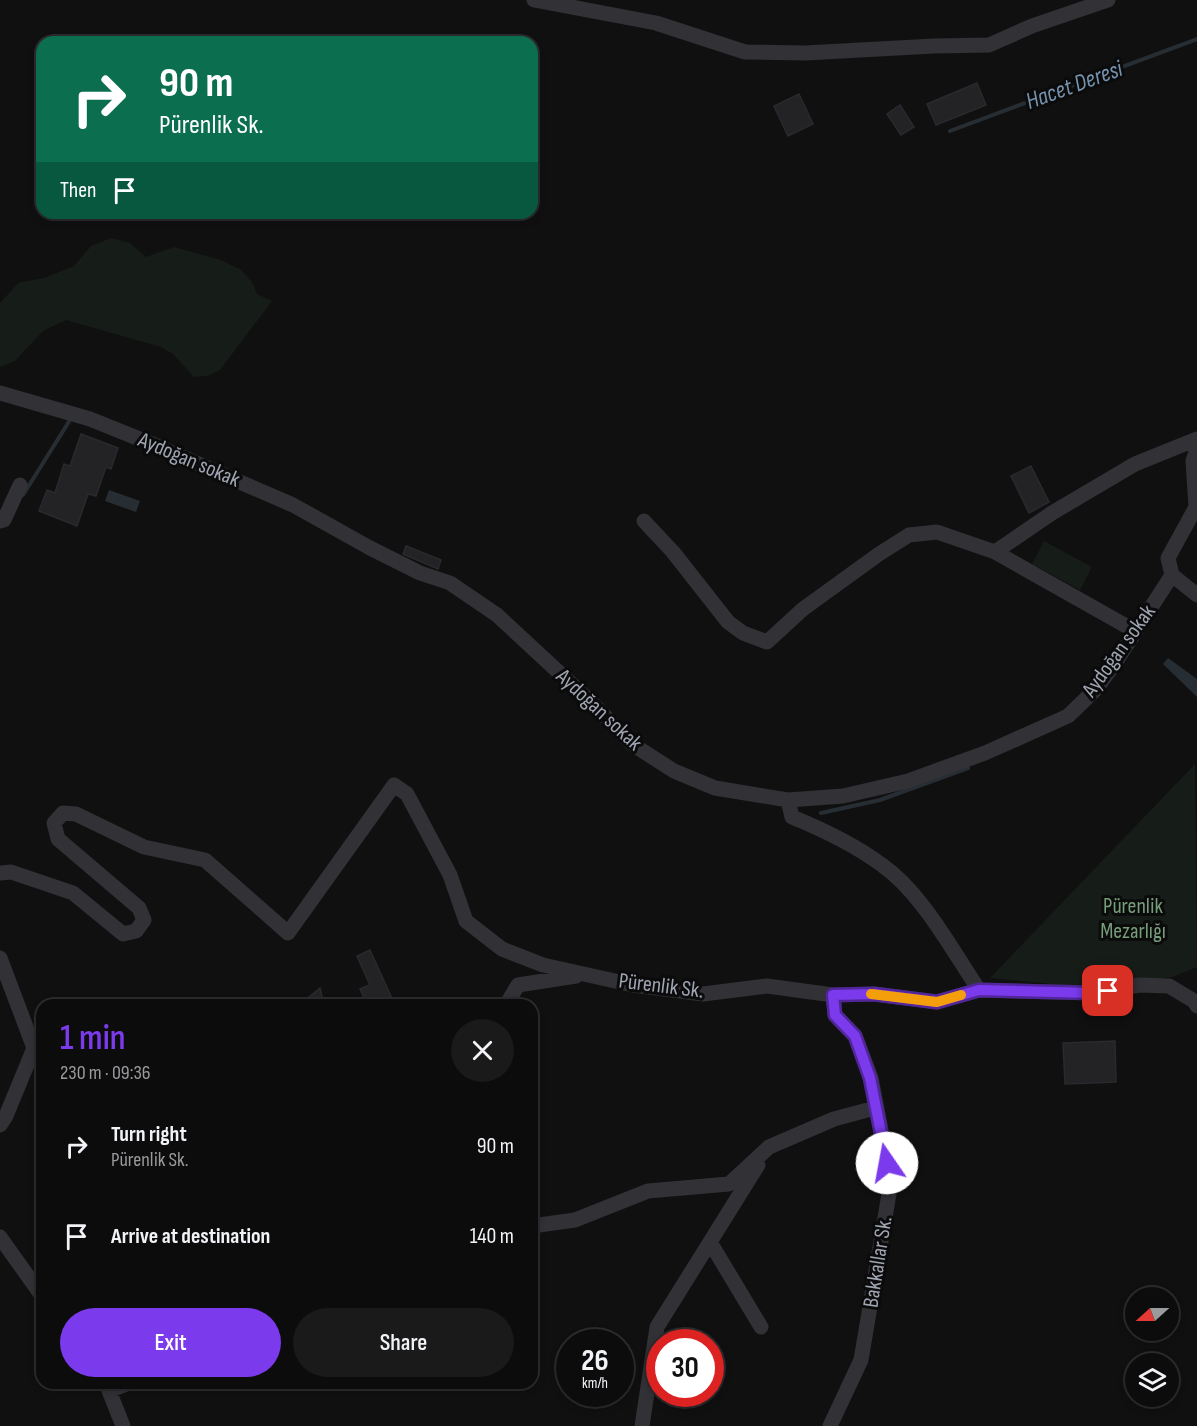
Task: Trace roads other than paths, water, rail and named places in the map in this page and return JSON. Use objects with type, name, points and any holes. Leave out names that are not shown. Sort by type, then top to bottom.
[{"type":"street","points":[[534,0],[656,23],[745,52],[805,53],[989,45],[1032,26],[1108,0]]},
{"type":"street","name":"Aydoğan sokak","points":[[0,393],[90,419],[152,444],[293,505],[420,573],[450,583],[497,615],[593,704],[632,744],[674,771],[715,788],[788,800],[843,796],[908,781],[985,753],[1068,717],[1096,689],[1172,575]]},
{"type":"street","points":[[995,552],[1052,513],[1135,464],[1197,439]]},
{"type":"street","points":[[1197,449],[1193,461],[1196,507],[1168,558],[1172,575],[1197,595]]},
{"type":"street","points":[[0,521],[4,520],[20,485]]},
{"type":"street","points":[[644,521],[673,552],[728,622],[744,633],[767,642],[803,609],[909,536],[937,532],[995,552],[1136,631]]},
{"type":"street","name":"Pürenlik Sk.","points":[[0,873],[11,872],[73,893],[123,934],[136,932],[144,920],[139,908],[58,839],[54,823],[63,813],[75,814],[144,847],[205,860],[288,933],[394,785],[407,794],[450,875],[466,921],[502,949],[543,965],[633,985],[703,994],[767,986],[833,995],[874,994],[937,1002],[979,990],[1092,993],[1140,985],[1169,986],[1194,1001],[1197,1006]]},
{"type":"street","points":[[788,800],[792,817],[827,831],[884,866],[916,898],[979,990]]},
{"type":"street","points":[[0,958],[36,1045]]},
{"type":"street","points":[[510,999],[518,986],[585,975]]},
{"type":"street","name":"Bakkallar Sk.","points":[[831,1426],[861,1360],[891,1182],[870,1078],[855,1036],[835,1015],[833,995]]},
{"type":"street","points":[[0,1125],[36,1054]]},
{"type":"street","points":[[538,1225],[575,1220],[648,1191],[729,1184],[769,1147],[834,1119],[875,1108]]},
{"type":"street","points":[[642,1426],[657,1327],[769,1147]]},
{"type":"street","points":[[0,1237],[36,1288]]},
{"type":"street","points":[[710,1242],[761,1327]]},
{"type":"street","points":[[109,1389],[123,1426]]},
{"type":"waterway","name":"Hacet Deresi","points":[[950,131],[1197,39]]},
{"type":"waterway","points":[[23,495],[70,420]]},
{"type":"waterway","points":[[821,813],[880,800],[968,768]]},
{"type":"park label","name":"Pürenlik Mezarlığı","points":[[1133,918]]}]
